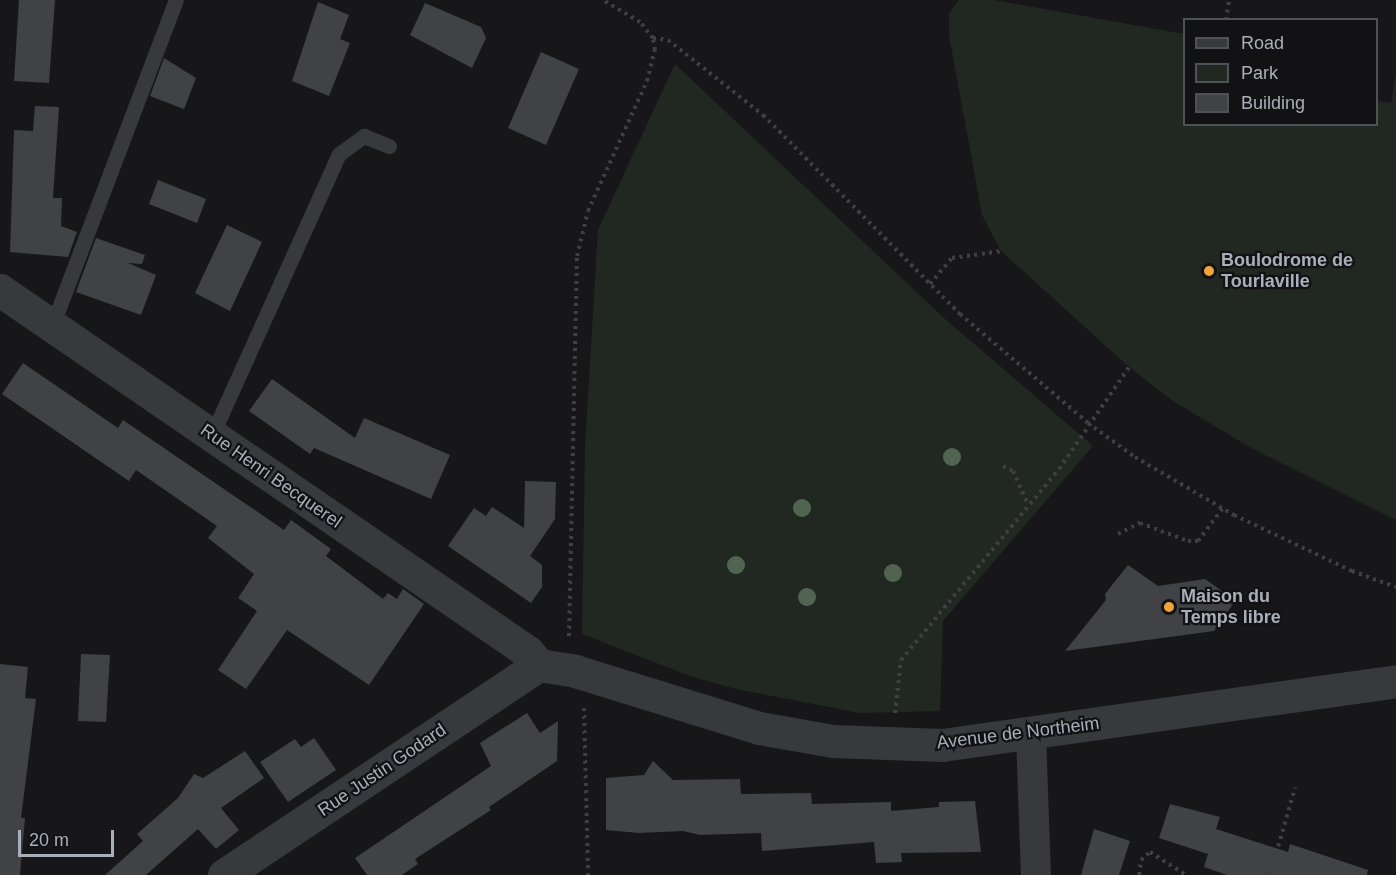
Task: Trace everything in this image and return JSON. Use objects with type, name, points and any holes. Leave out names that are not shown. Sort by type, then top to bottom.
[{"type":"street","name":"Rue Henri Becquerel","points":[[0,290],[528,652],[539,665]]},
{"type":"street","name":"Avenue de Northeim","points":[[539,665],[575,671],[759,728],[833,741],[942,745],[1396,681]]},
{"type":"street","name":"Rue Justin Godard","points":[[228,874],[539,665]]},
{"type":"street","points":[[1031,734],[1036,875]]},
{"type":"lane","points":[[52,326],[176,0]]},
{"type":"lane","points":[[212,435],[339,154],[364,136],[389,146]]},
{"type":"path","points":[[569,645],[577,256],[588,211],[647,81],[654,60],[653,38],[640,22],[603,0]]},
{"type":"path","points":[[1226,18],[1229,0]]},
{"type":"path","points":[[653,38],[660,36],[677,46],[763,115],[930,284],[1088,423],[1135,457],[1223,508],[1352,571],[1396,587]]},
{"type":"path","points":[[930,284],[952,258],[1002,251]]},
{"type":"path","points":[[892,743],[901,660],[1059,469],[1088,423],[1129,366]]},
{"type":"path","points":[[1003,466],[1013,471],[1028,504]]},
{"type":"path","points":[[1118,534],[1140,523],[1188,542],[1198,541],[1223,508]]},
{"type":"path","points":[[584,704],[588,875]]},
{"type":"path","points":[[1270,875],[1295,788]]},
{"type":"path","points":[[1138,875],[1141,860],[1150,852],[1186,875]]},
{"type":"green space","name":"Boulodrome de Tourlaville","points":[[959,0],[994,0],[1183,34],[1183,126],[1378,126],[1378,101],[1391,103],[1396,72],[1396,520],[1253,449],[1173,401],[1129,367],[1001,251],[982,215],[949,35],[949,13]]},
{"type":"green space","points":[[675,64],[944,318],[1093,446],[943,621],[940,711],[860,713],[736,689],[690,676],[582,634],[585,447],[598,230]]},
{"type":"building","points":[[19,0],[55,0],[49,83],[14,81]]},
{"type":"building","points":[[318,2],[349,15],[340,39],[350,43],[329,96],[292,81]]},
{"type":"building","points":[[425,3],[481,27],[486,38],[472,68],[410,35]]},
{"type":"building","points":[[541,52],[579,69],[546,145],[508,128]]},
{"type":"building","points":[[164,58],[196,78],[184,109],[150,96]]},
{"type":"building","points":[[35,106],[59,107],[53,198],[62,198],[61,226],[77,232],[68,257],[10,252],[14,130],[33,131]]},
{"type":"building","points":[[158,180],[206,199],[197,223],[149,204]]},
{"type":"building","points":[[227,225],[262,242],[230,311],[195,293]]},
{"type":"building","points":[[96,238],[145,255],[142,264],[128,263],[156,275],[141,315],[76,292]]},
{"type":"building","points":[[23,363],[118,428],[123,420],[284,530],[291,520],[331,549],[326,556],[383,599],[388,593],[397,599],[403,589],[424,604],[369,685],[287,630],[246,689],[218,670],[257,611],[238,598],[254,574],[208,538],[217,526],[136,470],[129,481],[2,394]]},
{"type":"building","points":[[272,379],[355,438],[364,418],[450,455],[431,499],[314,448],[310,454],[249,411]]},
{"type":"building","points":[[525,481],[556,482],[555,519],[530,556],[542,565],[542,587],[531,603],[448,546],[474,508],[486,516],[492,507],[524,528]]},
{"type":"building","name":"Maison du Temps libre","points":[[1128,565],[1158,586],[1205,579],[1233,599],[1233,604],[1214,631],[1065,651],[1106,600],[1105,594]]},
{"type":"building","points":[[81,654],[110,655],[106,722],[78,721]]},
{"type":"building","points":[[0,664],[28,667],[25,698],[36,699],[21,818],[25,818],[20,875],[0,875]]},
{"type":"building","points":[[527,713],[540,733],[558,721],[557,761],[489,807],[491,810],[415,859],[418,864],[402,875],[367,875],[355,858],[491,766],[480,743]]},
{"type":"building","points":[[314,738],[336,770],[288,802],[260,762],[295,739],[301,747]]},
{"type":"building","points":[[245,751],[264,778],[221,808],[239,830],[216,849],[198,829],[146,875],[105,875],[143,841],[137,834],[178,798],[194,774],[203,778]]},
{"type":"building","points":[[653,761],[673,780],[740,779],[741,794],[811,793],[812,804],[891,802],[891,811],[939,807],[939,802],[975,801],[981,852],[901,853],[902,862],[876,863],[874,842],[762,851],[761,833],[700,835],[683,831],[639,833],[606,830],[606,778],[644,775]]},
{"type":"building","points":[[1170,804],[1220,817],[1216,829],[1288,852],[1290,844],[1368,870],[1367,875],[1227,875],[1204,867],[1208,854],[1159,838]]},
{"type":"building","points":[[1094,829],[1130,841],[1119,875],[1081,875]]},
{"type":"place","name":"Boulodrome de Tourlaville","points":[[1209,271]]},
{"type":"place","name":"Maison du Temps libre","points":[[1169,607]]}]
